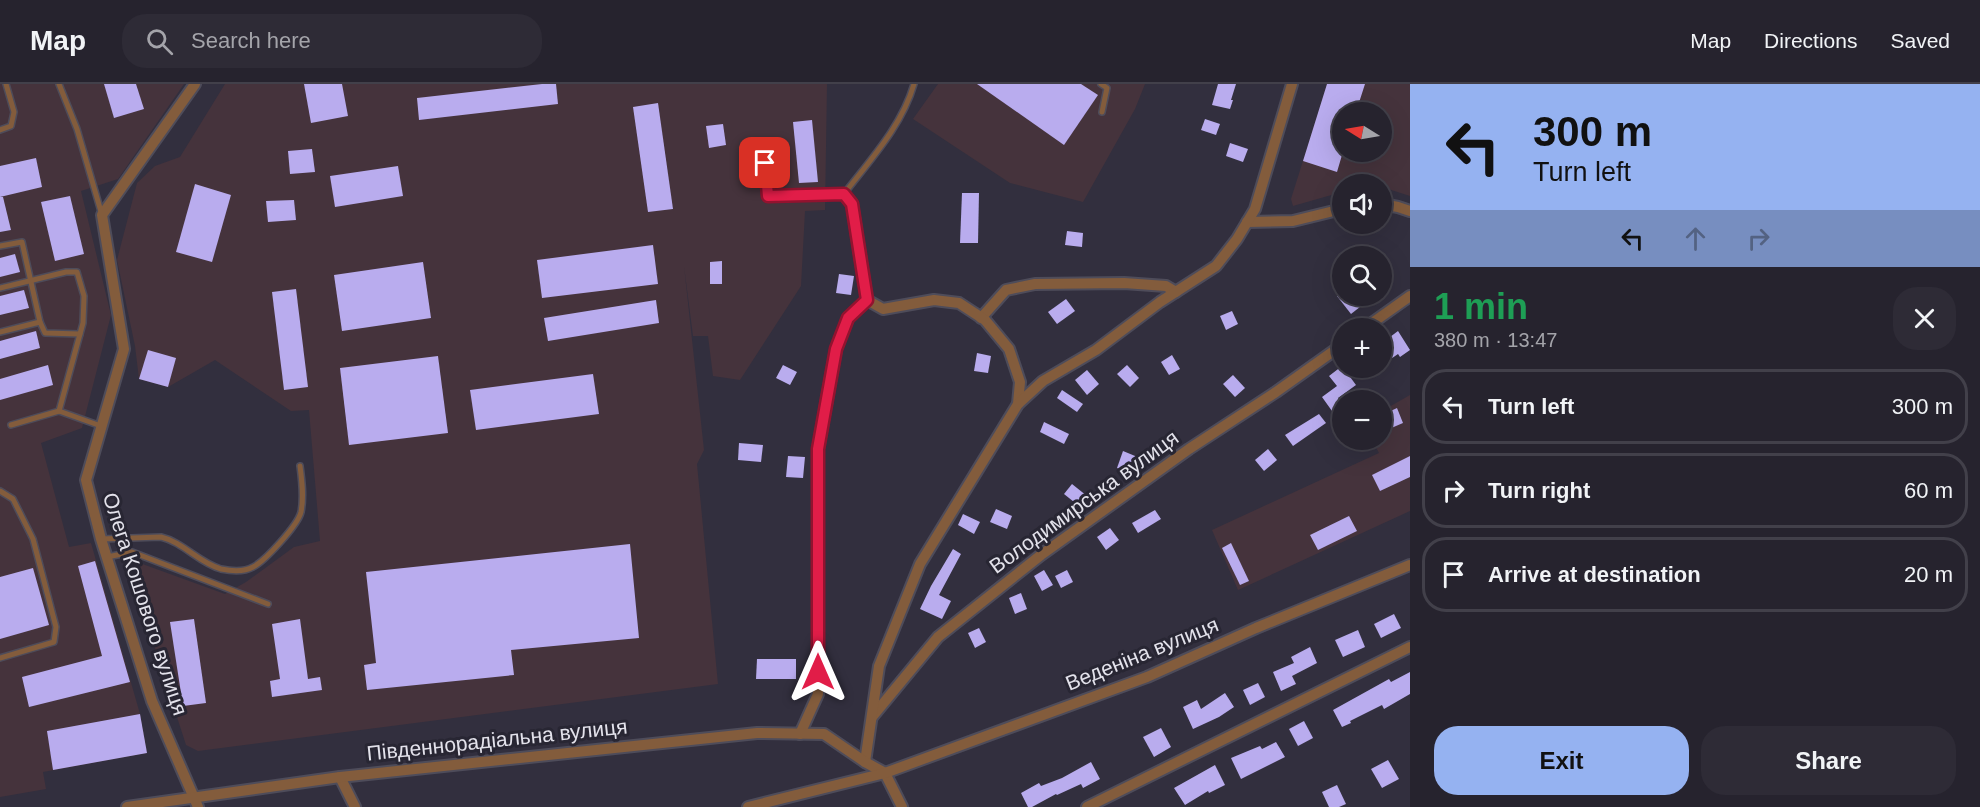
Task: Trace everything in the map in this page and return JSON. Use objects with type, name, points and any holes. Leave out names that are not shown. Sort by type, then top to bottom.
[{"type":"street","points":[[103,219],[102,215],[195,84]]},
{"type":"street","points":[[865,762],[879,666],[920,564],[1018,404],[1043,381],[1096,350],[1216,266],[1237,239],[1255,209],[1292,84]]},
{"type":"street","points":[[844,194],[852,204],[867,300]]},
{"type":"street","points":[[1392,206],[1410,211]]},
{"type":"street","points":[[1247,222],[1293,221],[1332,211]]},
{"type":"street","name":"Олега Кошового вулиця","points":[[103,219],[124,349],[86,480],[101,539],[152,701],[196,803]]},
{"type":"street","points":[[981,318],[1005,290],[1035,284],[1124,283],[1166,286],[1176,292]]},
{"type":"street","points":[[1379,318],[1410,296]]},
{"type":"street","points":[[867,300],[883,309],[934,300],[959,303],[981,318],[999,335],[1009,349],[1020,382],[1018,404]]},
{"type":"street","points":[[800,734],[818,694],[818,449],[836,349],[848,318],[867,300]]},
{"type":"street","name":"Володимирська вулиця","points":[[872,717],[938,638],[1041,555],[1189,449],[1332,352]]},
{"type":"street","name":"Веденіна вулиця","points":[[748,807],[885,772],[1147,677],[1256,628],[1410,565]]},
{"type":"street","points":[[1087,807],[1410,647]]},
{"type":"street","name":"Південнорадіальна вулиця","points":[[127,807],[196,803],[340,777],[757,733],[824,734],[865,762],[885,772]]},
{"type":"street","points":[[885,772],[902,807]]},
{"type":"street","points":[[340,777],[355,807]]},
{"type":"lane","points":[[0,130],[11,126],[14,112],[6,84]]},
{"type":"lane","points":[[58,84],[77,129],[103,219]]},
{"type":"lane","points":[[763,146],[768,196],[844,194],[886,140],[910,99],[914,84]]},
{"type":"lane","points":[[1101,84],[1107,88],[1102,112]]},
{"type":"lane","points":[[0,246],[22,242],[40,322],[45,333],[80,334]]},
{"type":"lane","points":[[0,288],[66,272],[77,272],[84,296],[83,323],[59,411]]},
{"type":"lane","points":[[0,332],[40,322]]},
{"type":"lane","points":[[11,424],[59,411],[102,426]]},
{"type":"lane","points":[[101,539],[161,537],[206,563],[222,569],[238,571],[254,567],[286,537],[300,514],[302,488],[300,466]]},
{"type":"lane","points":[[0,491],[13,499],[33,539],[57,627],[54,642],[0,658]]},
{"type":"lane","points":[[107,557],[132,552],[268,604]]},
{"type":"shaded area","points":[[0,84],[184,84],[118,179],[81,191],[111,315],[82,428],[41,443],[69,547],[91,543],[140,714],[147,753],[43,772],[46,789],[0,797]]},
{"type":"shaded area","points":[[225,84],[827,84],[825,210],[805,211],[801,286],[740,380],[713,376],[708,336],[693,336],[684,266],[704,450],[697,464],[718,684],[198,751],[186,745],[126,558],[225,594],[246,582],[294,547],[320,541],[309,410],[291,411],[215,360],[168,387],[139,379],[135,346],[117,260],[137,183],[155,166],[180,157]]},
{"type":"shaded area","points":[[938,84],[1145,84],[1135,109],[1083,202],[1010,183],[913,119]]},
{"type":"shaded area","points":[[1327,84],[1410,84],[1410,196],[1392,190],[1392,174],[1332,174],[1332,195],[1293,206],[1291,199]]},
{"type":"shaded area","points":[[1410,395],[1410,511],[1238,590],[1212,530],[1379,453],[1377,450],[1392,450],[1392,405]]},
{"type":"building","points":[[104,84],[136,84],[144,109],[114,118]]},
{"type":"building","points":[[304,84],[342,84],[348,116],[311,123]]},
{"type":"building","points":[[556,84],[558,104],[419,120],[417,98]]},
{"type":"building","points":[[977,84],[1081,84],[1098,95],[1064,145]]},
{"type":"building","points":[[1218,84],[1236,84],[1230,109],[1212,105]]},
{"type":"building","points":[[1327,84],[1365,84],[1359,102],[1332,102],[1332,162],[1340,162],[1337,172],[1303,161]]},
{"type":"building","points":[[658,103],[673,209],[648,212],[633,107]]},
{"type":"building","points":[[1205,119],[1220,124],[1216,135],[1201,130]]},
{"type":"building","points":[[812,120],[818,182],[799,183],[793,122]]},
{"type":"building","points":[[723,124],[726,145],[709,148],[706,126]]},
{"type":"building","points":[[1230,143],[1248,149],[1243,162],[1226,156]]},
{"type":"building","points":[[312,149],[315,172],[290,174],[288,151]]},
{"type":"building","points":[[36,158],[42,187],[0,197],[0,166]]},
{"type":"building","points":[[398,166],[403,196],[335,207],[330,176]]},
{"type":"building","points":[[195,184],[231,195],[212,262],[176,252]]},
{"type":"building","points":[[962,193],[979,193],[978,243],[960,243]]},
{"type":"building","points":[[70,196],[84,254],[55,261],[41,202]]},
{"type":"building","points":[[0,197],[3,197],[11,230],[0,232]]},
{"type":"building","points":[[294,200],[296,220],[268,222],[266,201]]},
{"type":"building","points":[[1067,231],[1083,233],[1082,247],[1065,245]]},
{"type":"building","points":[[653,245],[658,284],[542,298],[537,260]]},
{"type":"building","points":[[15,254],[20,272],[0,277],[0,258]]},
{"type":"building","points":[[722,261],[722,284],[710,284],[710,262]]},
{"type":"building","points":[[423,262],[431,318],[342,331],[334,275]]},
{"type":"building","points":[[839,274],[854,276],[851,295],[836,293]]},
{"type":"building","points":[[296,289],[308,387],[284,390],[272,292]]},
{"type":"building","points":[[24,290],[29,308],[0,315],[0,296]]},
{"type":"building","points":[[1066,299],[1075,311],[1057,324],[1048,312]]},
{"type":"building","points":[[656,300],[659,323],[548,341],[544,318]]},
{"type":"building","points":[[1345,306],[1361,306],[1351,314]]},
{"type":"building","points":[[1232,311],[1238,324],[1226,330],[1220,316]]},
{"type":"building","points":[[36,331],[40,348],[0,359],[0,341]]},
{"type":"building","points":[[1398,331],[1410,350],[1400,357],[1398,354],[1392,358],[1392,336]]},
{"type":"building","points":[[148,350],[176,358],[168,387],[139,379]]},
{"type":"building","points":[[977,353],[991,356],[988,373],[974,371]]},
{"type":"building","points":[[1172,355],[1180,369],[1169,375],[1161,362]]},
{"type":"building","points":[[438,356],[448,433],[349,445],[340,368]]},
{"type":"building","points":[[48,365],[53,385],[0,400],[0,379]]},
{"type":"building","points":[[783,365],[797,372],[790,385],[776,378]]},
{"type":"building","points":[[1127,365],[1139,378],[1130,387],[1117,374]]},
{"type":"building","points":[[1087,370],[1099,384],[1087,395],[1075,380]]},
{"type":"building","points":[[593,374],[599,414],[476,430],[470,390]]},
{"type":"building","points":[[1332,374],[1332,378],[1351,378],[1356,385],[1349,390],[1332,390],[1332,411],[1322,397],[1337,386],[1329,376]]},
{"type":"building","points":[[1233,375],[1245,388],[1235,397],[1223,384]]},
{"type":"building","points":[[1062,390],[1083,404],[1077,412],[1057,398]]},
{"type":"building","points":[[1397,408],[1403,423],[1392,428],[1392,410]]},
{"type":"building","points":[[1319,414],[1326,423],[1293,446],[1285,435]]},
{"type":"building","points":[[1044,422],[1069,434],[1064,444],[1040,432]]},
{"type":"building","points":[[739,443],[763,445],[761,462],[738,460]]},
{"type":"building","points":[[1268,449],[1277,460],[1264,471],[1255,460]]},
{"type":"building","points":[[1123,451],[1140,458],[1134,475],[1117,468]]},
{"type":"building","points":[[788,456],[805,457],[803,478],[786,477]]},
{"type":"building","points":[[1410,456],[1410,477],[1380,491],[1372,475]]},
{"type":"building","points":[[1072,484],[1087,496],[1079,506],[1064,494]]},
{"type":"building","points":[[996,509],[1012,516],[1007,529],[990,522]]},
{"type":"building","points":[[1155,510],[1161,519],[1138,533],[1132,523]]},
{"type":"building","points":[[963,514],[980,522],[974,534],[958,525]]},
{"type":"building","points":[[1349,516],[1357,531],[1318,550],[1310,535]]},
{"type":"building","points":[[1110,528],[1119,540],[1106,550],[1097,537]]},
{"type":"building","points":[[1231,543],[1249,581],[1240,585],[1222,548]]},
{"type":"building","points":[[630,544],[639,638],[511,650],[514,675],[367,690],[364,665],[376,663],[366,572]]},
{"type":"building","points":[[953,549],[961,554],[939,595],[951,601],[942,619],[920,609]]},
{"type":"building","points":[[95,561],[130,682],[29,707],[22,677],[102,656],[78,566]]},
{"type":"building","points":[[33,568],[49,625],[0,639],[0,577]]},
{"type":"building","points":[[1044,570],[1053,585],[1042,591],[1034,576]]},
{"type":"building","points":[[1067,570],[1073,582],[1061,588],[1055,576]]},
{"type":"building","points":[[1021,593],[1027,609],[1015,614],[1009,598]]},
{"type":"building","points":[[1394,614],[1401,628],[1381,638],[1374,624]]},
{"type":"building","points":[[194,619],[206,703],[183,706],[170,622]]},
{"type":"building","points":[[300,619],[308,679],[320,677],[322,690],[272,697],[270,681],[280,679],[272,624]]},
{"type":"building","points":[[979,628],[986,642],[975,648],[968,633]]},
{"type":"building","points":[[1358,630],[1365,647],[1343,657],[1335,640]]},
{"type":"building","points":[[1310,647],[1317,663],[1292,676],[1296,684],[1281,691],[1273,672],[1294,663],[1291,657]]},
{"type":"building","points":[[757,659],[796,659],[796,679],[756,679]]},
{"type":"building","points":[[1410,672],[1410,694],[1384,709],[1382,705],[1342,727],[1333,710],[1389,679],[1391,682]]},
{"type":"building","points":[[1258,683],[1265,697],[1250,705],[1243,690]]},
{"type":"building","points":[[1225,693],[1234,707],[1193,729],[1183,707],[1197,700],[1201,709]]},
{"type":"building","points":[[140,714],[147,753],[53,770],[47,731]]},
{"type":"building","points":[[1304,721],[1313,738],[1298,746],[1289,729]]},
{"type":"building","points":[[1161,728],[1171,747],[1154,757],[1143,737]]},
{"type":"building","points":[[1276,742],[1285,757],[1241,779],[1231,758],[1260,746],[1262,749]]},
{"type":"building","points":[[1388,760],[1399,779],[1382,788],[1371,769]]},
{"type":"building","points":[[1091,762],[1100,779],[1083,788],[1081,784],[1028,807],[1021,793],[1039,783],[1041,786],[1062,778]]},
{"type":"building","points":[[1215,765],[1225,785],[1209,793],[1208,791],[1185,805],[1174,788]]},
{"type":"building","points":[[1337,785],[1346,804],[1329,807],[1322,792]]},
{"type":"route","points":[[765,163],[768,196],[844,194],[852,204],[867,300],[848,318],[836,349],[818,449],[818,672]]}]
